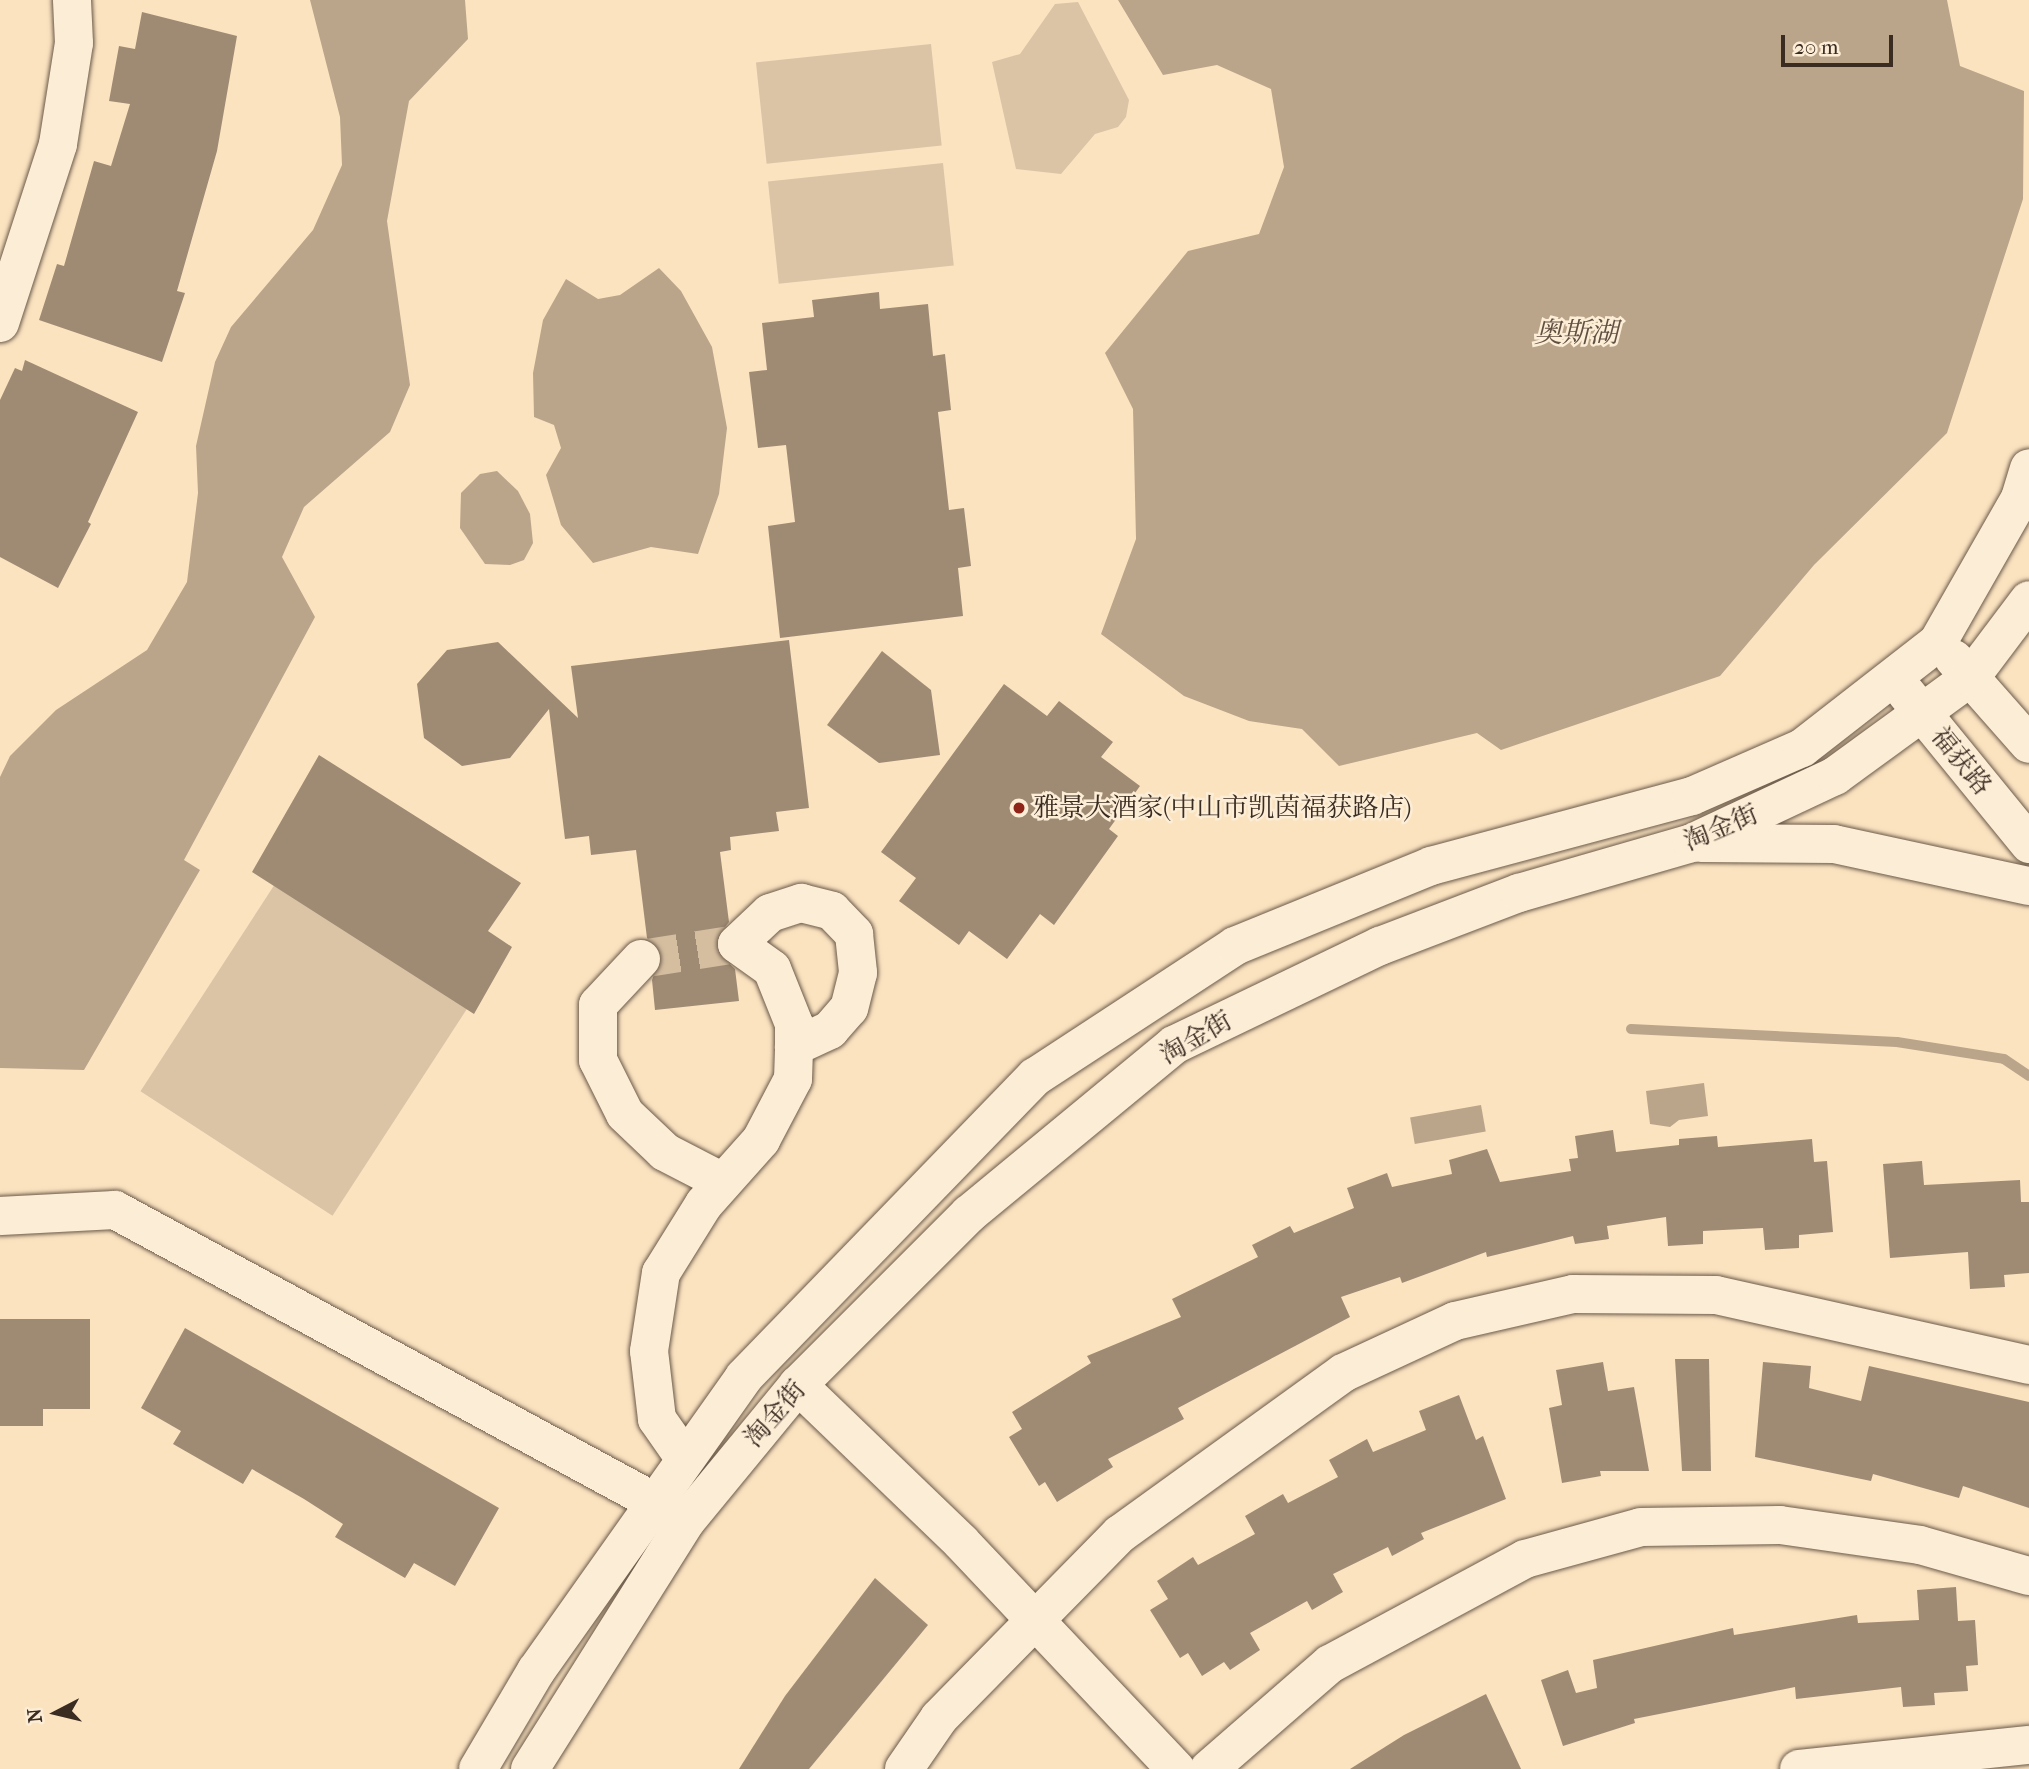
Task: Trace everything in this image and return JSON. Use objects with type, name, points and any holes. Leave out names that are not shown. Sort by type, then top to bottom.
[{"type":"street","points":[[0,323],[58,144],[74,43],[72,0]]},
{"type":"street","points":[[478,1769],[536,1671],[671,1510],[685,1459],[762,1357],[1035,1077],[1235,946],[1431,866],[1692,796],[1802,748],[1938,642],[2020,498],[2029,468]]},
{"type":"street","name":"淘金街","points":[[530,1769],[671,1510],[969,1214],[1174,1045],[1380,946],[1519,893],[1692,843],[1835,776],[1971,677],[2029,600]]},
{"type":"street","points":[[1938,642],[2029,744]]},
{"type":"street","name":"福获路","points":[[1894,678],[2029,844]]},
{"type":"street","points":[[1692,843],[1833,844],[2029,886]]},
{"type":"street","points":[[641,959],[598,1005],[598,1059],[625,1114],[665,1152],[723,1182]]},
{"type":"street","points":[[685,1459],[657,1419],[649,1351],[662,1273],[723,1182],[761,1140],[793,1079],[794,1047]]},
{"type":"street","points":[[0,1216],[114,1210],[671,1510]]},
{"type":"street","points":[[904,1769],[939,1718],[1120,1534],[1211,1464],[1343,1373],[1455,1321],[1573,1294],[1716,1295],[2029,1365]]},
{"type":"street","points":[[798,1385],[961,1542],[1176,1769]]},
{"type":"street","points":[[1209,1769],[1330,1664],[1525,1559],[1642,1527],[1780,1525],[1920,1545],[2029,1576]]},
{"type":"street","points":[[1799,1769],[2029,1745]]},
{"type":"shaded area","points":[[1078,2],[1129,100],[1126,117],[1118,127],[1095,134],[1061,174],[1016,169],[992,62],[1020,54],[1055,4]]},
{"type":"shaded area","points":[[931,44],[942,145],[767,164],[756,62]]},
{"type":"shaded area","points":[[943,163],[954,265],[779,284],[768,181]]},
{"type":"shaded area","points":[[275,884],[467,1009],[333,1216],[140,1091]]},
{"type":"water","points":[[310,0],[465,0],[468,39],[409,101],[387,221],[410,385],[390,432],[304,507],[282,557],[315,617],[184,860],[200,870],[84,1070],[0,1068],[0,777],[10,756],[56,710],[147,650],[187,582],[198,493],[196,446],[215,362],[231,327],[313,230],[342,165],[340,117]]},
{"type":"water","name":"奥斯湖","points":[[1118,0],[1947,0],[1960,66],[2024,91],[2023,199],[1947,433],[1814,565],[1720,676],[1501,750],[1477,733],[1339,766],[1302,729],[1249,721],[1184,696],[1101,634],[1136,539],[1133,409],[1105,353],[1188,251],[1259,234],[1284,167],[1271,89],[1217,65],[1163,75]]},
{"type":"water","points":[[659,268],[681,291],[712,347],[727,428],[719,494],[698,554],[651,547],[593,563],[561,525],[546,475],[561,448],[554,425],[534,417],[533,373],[543,320],[566,279],[598,299],[620,295]]},
{"type":"water","points":[[497,471],[518,491],[530,514],[533,543],[524,560],[510,565],[485,564],[460,528],[461,493],[480,474]]},
{"type":"water","points":[[1704,1083],[1708,1116],[1679,1120],[1670,1127],[1650,1124],[1646,1091]]},
{"type":"water","points":[[1481,1105],[1486,1132],[1415,1144],[1410,1118]]},
{"type":"building","points":[[142,12],[237,36],[217,151],[177,291],[185,293],[162,362],[39,320],[57,264],[64,266],[94,161],[111,166],[130,104],[109,101],[119,46],[135,49]]},
{"type":"building","points":[[879,292],[880,309],[928,304],[933,356],[945,354],[951,410],[938,412],[949,510],[964,508],[971,566],[958,568],[963,616],[780,638],[768,526],[795,522],[786,445],[758,448],[749,372],[767,370],[762,323],[814,317],[812,300]]},
{"type":"building","points":[[25,360],[138,412],[88,522],[91,524],[58,588],[0,557],[0,400],[15,368],[22,371]]},
{"type":"building","points":[[789,640],[809,808],[776,812],[779,831],[730,837],[731,850],[720,852],[729,922],[716,938],[716,951],[735,969],[739,1001],[655,1010],[652,980],[662,953],[647,938],[636,850],[591,855],[589,836],[565,839],[549,709],[510,758],[462,766],[424,738],[417,684],[447,650],[498,642],[578,718],[571,666]]},
{"type":"building","points":[[882,651],[931,690],[940,755],[879,763],[827,725]]},
{"type":"building","name":"雅景大酒家(中山市凯茵福获路店)","points":[[1004,684],[1047,716],[1059,701],[1113,742],[1101,757],[1140,786],[1109,829],[1118,836],[1054,925],[1040,914],[1007,959],[969,931],[959,945],[899,901],[916,878],[881,852]]},
{"type":"building","points":[[319,755],[521,883],[488,931],[512,947],[474,1014],[252,872]]},
{"type":"building","points":[[1613,1130],[1616,1152],[1679,1145],[1679,1139],[1717,1136],[1718,1147],[1812,1139],[1814,1162],[1827,1161],[1833,1232],[1799,1235],[1799,1248],[1765,1250],[1763,1228],[1703,1231],[1703,1244],[1668,1246],[1666,1217],[1607,1226],[1609,1239],[1575,1244],[1573,1236],[1487,1257],[1486,1252],[1402,1283],[1400,1277],[1341,1297],[1350,1317],[1178,1408],[1184,1419],[1108,1459],[1113,1467],[1057,1502],[1045,1482],[1039,1486],[1009,1437],[1022,1429],[1012,1412],[1091,1363],[1087,1356],[1181,1317],[1172,1299],[1258,1257],[1252,1245],[1290,1226],[1294,1233],[1354,1208],[1347,1188],[1387,1173],[1392,1187],[1452,1174],[1449,1160],[1487,1149],[1500,1182],[1571,1171],[1569,1159],[1578,1158],[1575,1136]]},
{"type":"building","points":[[1922,1161],[1924,1185],[2020,1180],[2021,1202],[2029,1202],[2029,1273],[2004,1275],[2005,1287],[1970,1289],[1968,1252],[1890,1258],[1883,1164]]},
{"type":"building","points":[[0,1319],[90,1319],[90,1409],[43,1409],[43,1426],[0,1426]]},
{"type":"building","points":[[185,1328],[499,1508],[455,1586],[414,1563],[405,1578],[335,1537],[343,1524],[304,1499],[252,1469],[243,1484],[173,1444],[181,1431],[141,1408]]},
{"type":"building","points":[[1675,1359],[1709,1359],[1711,1471],[1682,1471]]},
{"type":"building","points":[[1603,1362],[1608,1391],[1634,1387],[1649,1471],[1600,1471],[1601,1476],[1562,1483],[1549,1408],[1562,1405],[1556,1370]]},
{"type":"building","points":[[1763,1362],[1811,1366],[1809,1388],[1861,1401],[1869,1366],[2029,1402],[2029,1508],[1963,1486],[1959,1498],[1873,1474],[1871,1481],[1755,1457]]},
{"type":"building","points":[[1459,1395],[1476,1440],[1483,1436],[1506,1499],[1421,1533],[1424,1539],[1392,1556],[1388,1547],[1333,1574],[1343,1592],[1312,1610],[1307,1601],[1250,1633],[1260,1650],[1230,1670],[1224,1662],[1202,1676],[1188,1653],[1180,1658],[1150,1610],[1168,1599],[1157,1581],[1193,1557],[1198,1565],[1255,1534],[1245,1516],[1283,1494],[1288,1503],[1338,1477],[1329,1460],[1367,1439],[1373,1452],[1426,1430],[1419,1411]]},
{"type":"building","points":[[875,1578],[928,1625],[809,1769],[739,1769],[785,1696]]},
{"type":"building","points":[[1956,1587],[1958,1621],[1975,1620],[1978,1665],[1966,1666],[1968,1691],[1934,1693],[1935,1705],[1903,1707],[1901,1687],[1796,1699],[1795,1687],[1634,1719],[1635,1723],[1563,1746],[1541,1680],[1568,1670],[1576,1693],[1597,1688],[1593,1660],[1733,1628],[1734,1635],[1857,1615],[1858,1623],[1919,1620],[1917,1590]]},
{"type":"building","points":[[1486,1694],[1521,1769],[1350,1769],[1404,1735]]},
{"type":"waterway","points":[[1631,1029],[1897,1042],[2004,1059],[2029,1076]]},
{"type":"tunnel","points":[[641,959],[737,944]]},
{"type":"place","name":"雅景大酒家(中山市凯茵福获路店)","points":[[1019,808]]}]
